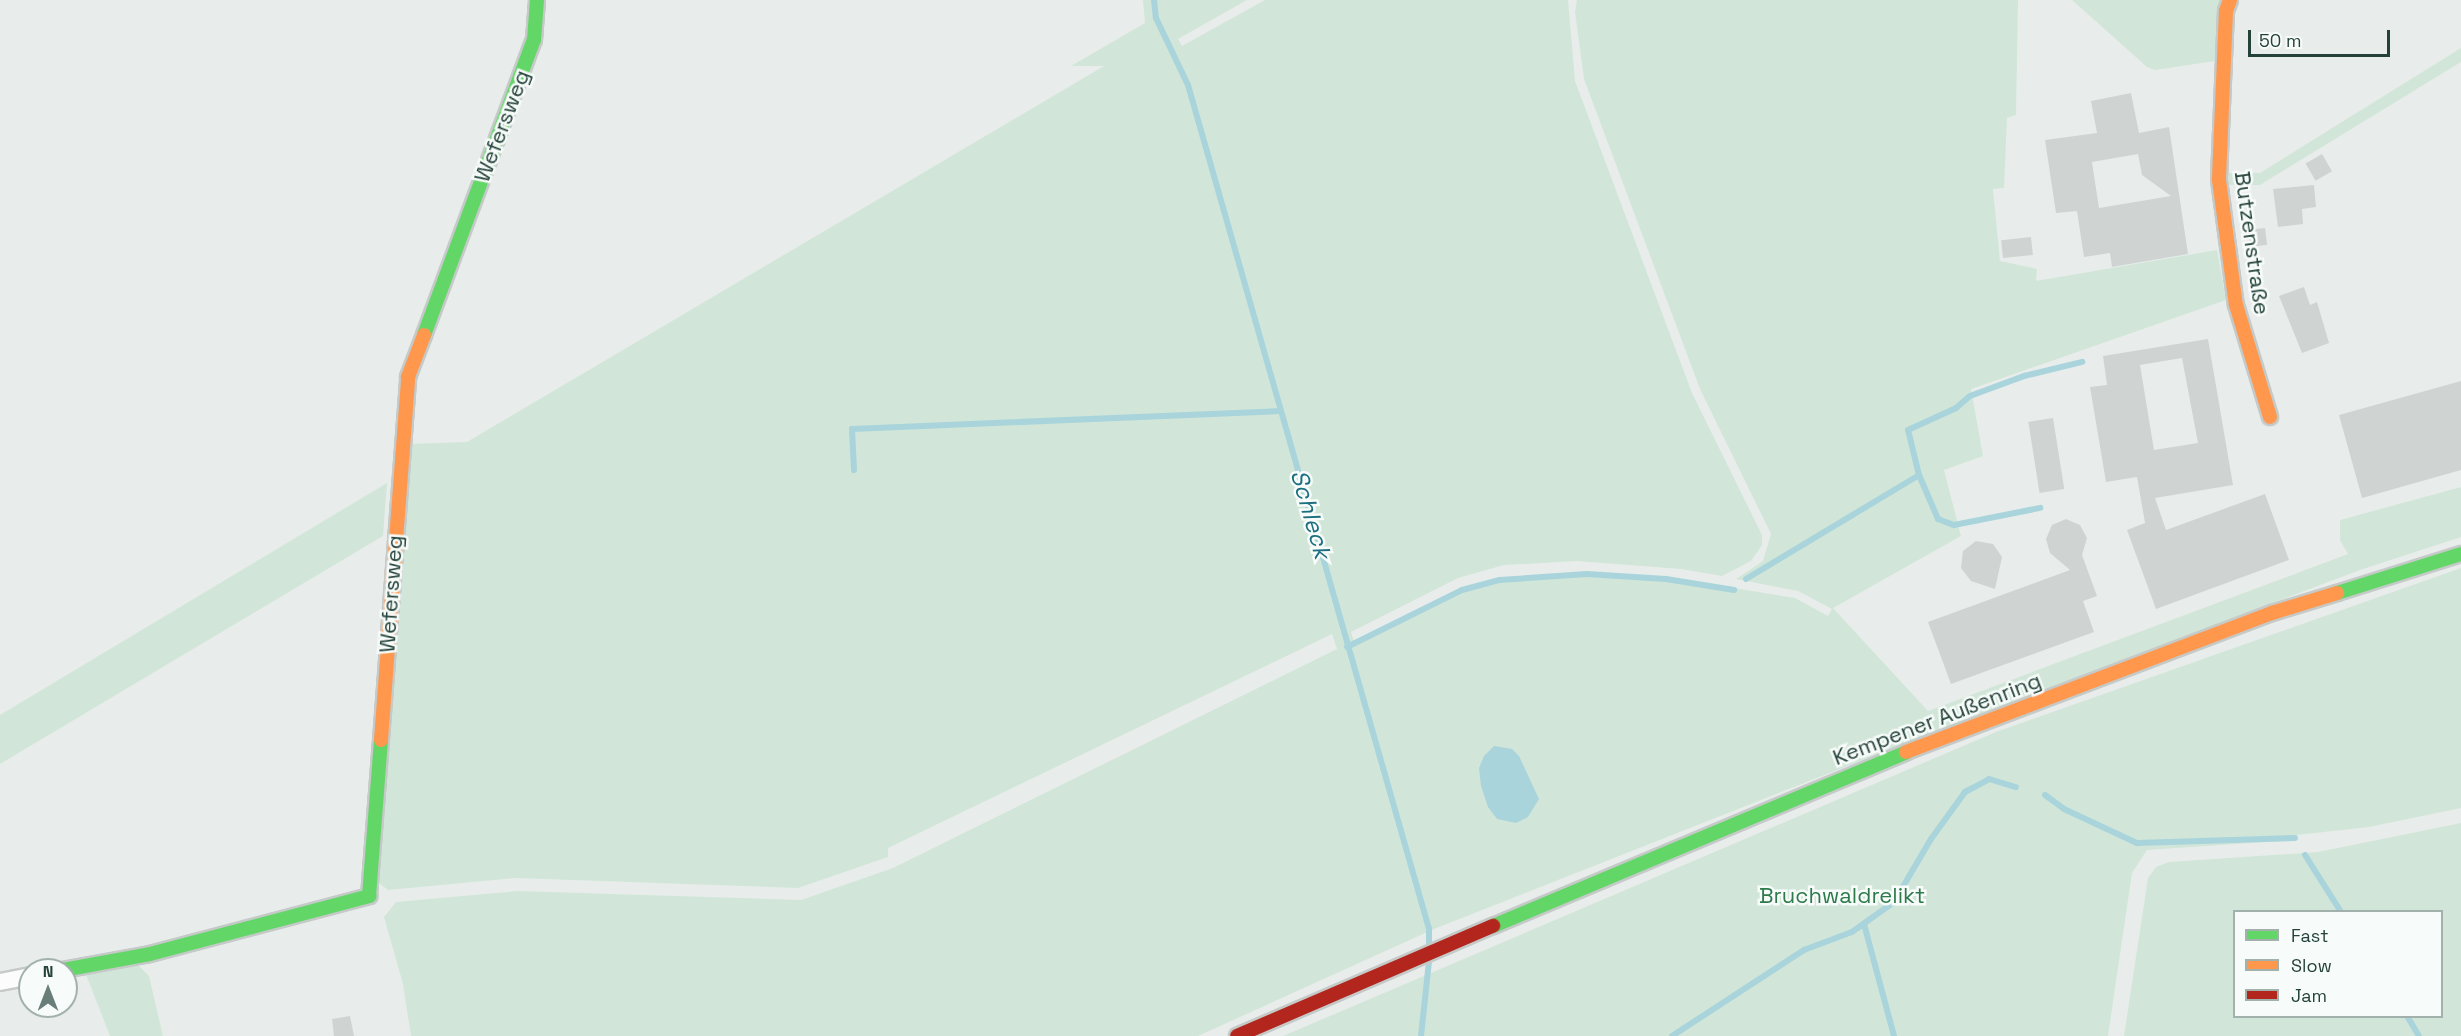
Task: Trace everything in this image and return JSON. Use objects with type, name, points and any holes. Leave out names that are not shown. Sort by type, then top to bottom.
[{"type":"street","name":"Wefersweg","points":[[78,967],[150,954],[369,896],[408,377],[534,40],[537,0]]},
{"type":"street","name":"Butzenstraße","points":[[2230,0],[2226,11],[2219,180],[2236,305],[2270,417]]},
{"type":"street","name":"Kempener Außenring","points":[[1237,1036],[1413,958],[1736,821],[1979,723],[2272,613],[2461,554]]},
{"type":"street","points":[[0,982],[18,978]]},
{"type":"green space","points":[[1143,0],[1247,0],[1178,39],[1182,46],[1265,0],[1568,0],[1575,81],[1692,393],[1762,535],[1762,545],[1751,561],[1722,576],[1681,569],[1577,561],[1504,565],[1458,578],[1351,632],[1354,641],[1479,583],[1591,573],[1666,577],[1795,598],[1828,616],[1832,609],[1798,591],[1736,579],[1763,561],[1771,534],[1700,389],[1584,79],[1575,12],[1577,0],[2018,0],[2016,115],[2007,118],[2004,188],[1993,189],[2000,261],[2037,269],[2036,281],[2217,250],[2226,300],[1971,389],[1983,456],[1944,470],[1961,536],[1833,608],[1928,711],[2348,554],[2340,540],[2340,520],[2461,487],[2461,537],[2360,570],[1969,718],[1434,929],[1198,1036],[411,1036],[403,984],[384,917],[396,902],[517,891],[801,900],[893,868],[1337,649],[1332,634],[888,848],[888,857],[798,888],[516,878],[388,890],[376,881],[409,444],[467,442],[1104,66],[1071,66],[1145,23]]},
{"type":"green space","points":[[2072,0],[2220,0],[2215,61],[2155,70],[2147,67]]},
{"type":"green space","points":[[2461,48],[2461,62],[2260,185],[2229,185],[2228,173],[2260,173]]},
{"type":"green space","points":[[387,483],[383,536],[0,764],[0,715]]},
{"type":"green space","name":"Bruchwaldrelikt","points":[[2461,568],[2461,808],[2369,827],[2297,835],[2295,840],[2147,850],[2132,873],[2108,1036],[1283,1036],[1996,732]]},
{"type":"green space","points":[[2461,823],[2461,1036],[2124,1036],[2148,878],[2156,867],[2169,862],[2318,852]]},
{"type":"green space","points":[[136,963],[149,976],[163,1036],[110,1036],[85,972]]},
{"type":"water","points":[[1494,746],[1512,749],[1519,756],[1539,799],[1528,817],[1516,823],[1497,819],[1488,807],[1481,786],[1479,768],[1484,756]]},
{"type":"building","points":[[2131,93],[2139,133],[2169,127],[2188,254],[2112,267],[2110,253],[2084,257],[2077,211],[2056,213],[2045,140],[2097,133],[2091,101]],"holes":[[[2138,154],[2142,175],[2171,196],[2099,208],[2092,162]]]},
{"type":"building","points":[[2322,154],[2332,171],[2316,181],[2306,164]]},
{"type":"building","points":[[2314,185],[2316,207],[2302,209],[2303,224],[2278,227],[2273,189]]},
{"type":"building","points":[[2265,228],[2267,245],[2250,247],[2248,230]]},
{"type":"building","points":[[2031,237],[2033,255],[2003,258],[2001,240]]},
{"type":"building","points":[[2304,287],[2310,305],[2317,302],[2329,343],[2302,353],[2279,296]]},
{"type":"building","points":[[2208,339],[2233,485],[2155,498],[2166,530],[2265,494],[2289,560],[2156,609],[2127,530],[2145,523],[2137,477],[2106,482],[2090,387],[2107,385],[2103,356]],"holes":[[[2182,358],[2198,443],[2154,450],[2140,365]]]},
{"type":"building","points":[[2461,381],[2461,470],[2362,498],[2339,415]]},
{"type":"building","points":[[2053,418],[2064,489],[2040,493],[2028,422]]},
{"type":"building","points":[[2066,519],[2080,525],[2087,538],[2082,555],[2097,596],[2083,601],[2094,632],[1951,684],[1928,622],[2070,570],[2050,553],[2046,539],[2052,525]]},
{"type":"building","points":[[1976,541],[1993,544],[2002,557],[1995,589],[1971,581],[1961,568],[1963,551]]},
{"type":"building","points":[[350,1016],[354,1036],[334,1036],[332,1019]]},
{"type":"waterway","name":"Schleck","points":[[1154,0],[1156,18],[1188,85],[1429,929],[1429,945]]},
{"type":"waterway","points":[[1746,579],[1919,475],[1908,430],[1956,408],[1970,396],[2024,376],[2082,362]]},
{"type":"waterway","points":[[854,470],[852,429],[1281,411]]},
{"type":"waterway","points":[[1919,475],[1938,519],[1954,525],[2040,508]]},
{"type":"waterway","points":[[1347,647],[1462,590],[1500,580],[1587,574],[1666,579],[1734,590]]},
{"type":"waterway","points":[[1672,1036],[1804,950],[1852,932],[1894,902],[1931,839],[1965,792],[1989,779],[2016,787]]},
{"type":"waterway","points":[[2045,795],[2064,809],[2137,843],[2295,838]]},
{"type":"waterway","points":[[2305,855],[2340,910]]},
{"type":"waterway","points":[[1864,924],[1894,1036]]},
{"type":"waterway","name":"Schleck","points":[[1421,1036],[1429,961]]},
{"type":"waterway","points":[[2408,1018],[2419,1036]]},
{"type":"traffic: fast","points":[[424,335],[534,40],[537,0]]},
{"type":"traffic: fast","points":[[2337,593],[2461,554]]},
{"type":"traffic: fast","points":[[78,967],[150,954],[369,896],[381,740]]},
{"type":"traffic: fast","points":[[1493,926],[1906,752]]},
{"type":"traffic: slow","points":[[2230,0],[2226,11],[2219,180],[2236,305],[2270,417]]},
{"type":"traffic: slow","points":[[381,740],[408,377],[424,335]]},
{"type":"traffic: slow","points":[[1906,752],[2272,613],[2337,593]]},
{"type":"traffic: jam","points":[[1237,1036],[1493,926]]}]
